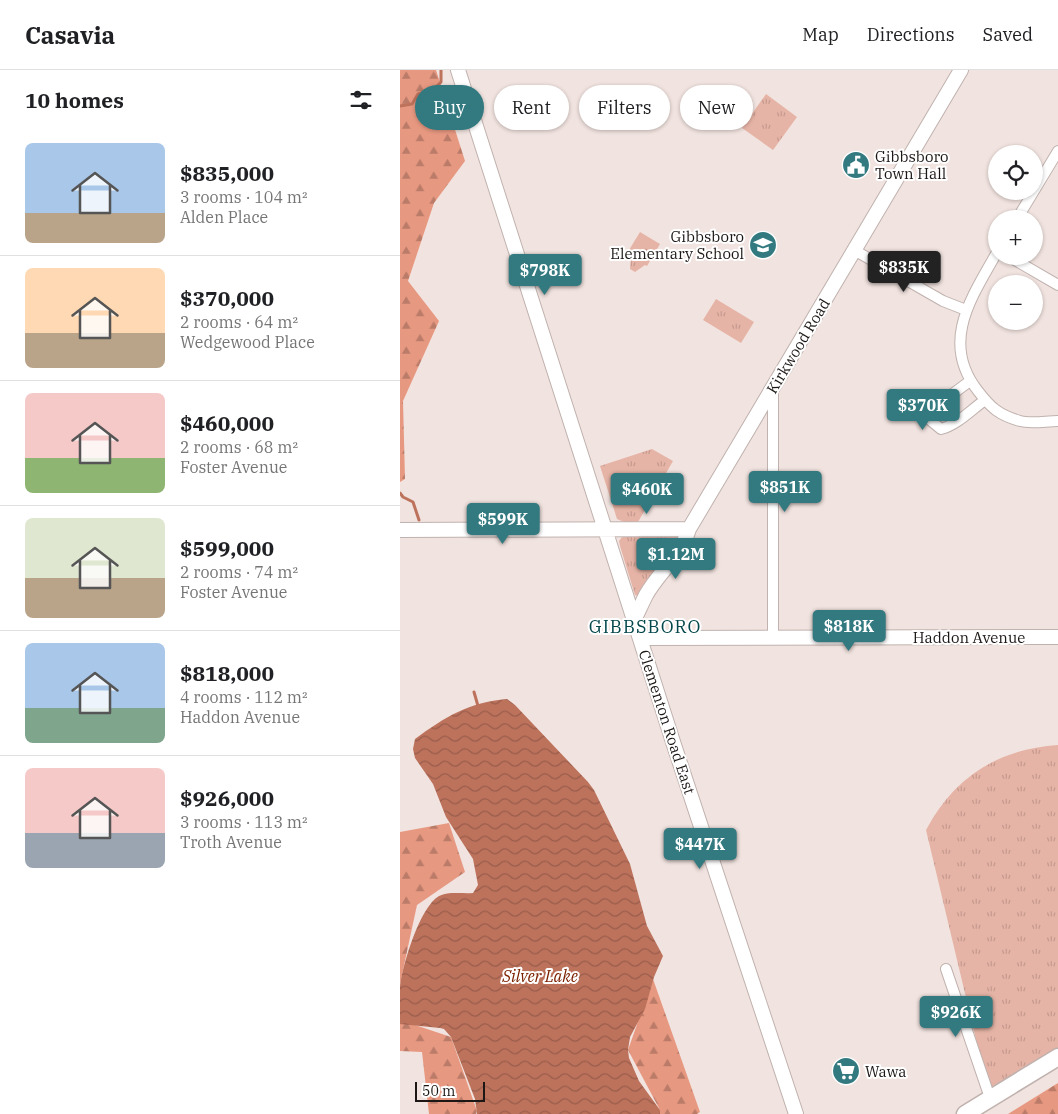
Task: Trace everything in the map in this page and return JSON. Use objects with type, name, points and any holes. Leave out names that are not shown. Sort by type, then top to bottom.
[{"type":"main road","points":[[965,1114],[1058,1058]]},
{"type":"street","name":"Clementon Road East","points":[[458,70],[674,745],[796,1114]]},
{"type":"street","name":"Kirkwood Road","points":[[634,620],[646,594],[673,561],[685,542],[689,529],[961,70]]},
{"type":"street","points":[[1023,210],[1058,151]]},
{"type":"street","points":[[854,250],[943,301],[966,310]]},
{"type":"street","points":[[990,265],[966,310],[961,329],[960,350],[970,382],[984,400],[998,413],[1022,422],[1058,421]]},
{"type":"street","points":[[1024,265],[1058,285]]},
{"type":"street","points":[[970,382],[935,407],[931,413],[930,420],[940,429],[945,428],[984,400]]},
{"type":"street","points":[[773,388],[773,637]]},
{"type":"street","points":[[400,530],[689,529]]},
{"type":"street","name":"Haddon Avenue","points":[[640,638],[1058,637]]},
{"type":"street","points":[[946,969],[990,1098]]},
{"type":"green space","points":[[400,70],[436,70],[441,85],[415,85],[415,130],[455,130],[465,161],[434,203],[408,281],[439,321],[403,401],[405,479],[400,482]]},
{"type":"green space","points":[[766,94],[797,117],[773,150],[745,130],[753,130],[753,112]]},
{"type":"green space","points":[[640,232],[660,244],[647,266],[645,265],[635,272],[630,269],[631,257],[626,255]]},
{"type":"green space","points":[[716,299],[754,322],[741,343],[703,320]]},
{"type":"green space","points":[[652,449],[673,461],[638,522],[624,522],[617,519],[600,466]]},
{"type":"green space","points":[[622,537],[681,537],[641,597],[635,595],[620,546],[619,541]]},
{"type":"green space","points":[[1058,745],[1058,1060],[990,1098],[926,830],[937,811],[950,795],[980,769],[1016,753]]},
{"type":"green space","points":[[449,823],[465,872],[417,905],[400,984],[400,832]]},
{"type":"green space","points":[[653,979],[700,1112],[697,1114],[660,1114],[660,1110],[628,1050]]},
{"type":"green space","points":[[400,1020],[451,1037],[477,1111],[476,1114],[429,1114],[422,1052],[400,1051]]},
{"type":"green space","points":[[1058,1083],[1058,1114],[1008,1114]]},
{"type":"water","name":"Silver Lake","points":[[507,699],[515,705],[594,790],[630,864],[647,926],[663,956],[654,977],[645,1009],[630,1037],[628,1050],[629,1058],[639,1081],[660,1110],[660,1114],[477,1114],[475,1099],[451,1037],[444,1029],[400,1024],[400,986],[402,976],[409,950],[425,911],[432,902],[443,894],[473,893],[478,885],[473,859],[446,817],[433,784],[415,758],[413,749],[415,739],[447,717],[469,707]]},
{"type":"waterway","points":[[400,106],[412,104],[418,94],[432,91],[441,82],[441,70]]},
{"type":"waterway","points":[[400,493],[403,497],[413,502],[419,520]]},
{"type":"waterway","points":[[474,692],[478,706]]},
{"type":"place","name":"Gibbsboro Town Hall","points":[[856,165]]},
{"type":"place","name":"Gibbsboro Elementary School","points":[[763,245]]},
{"type":"place","name":"Wawa","points":[[846,1071]]},
{"type":"district","name":"GIBBSBORO","points":[[645,626]]}]
